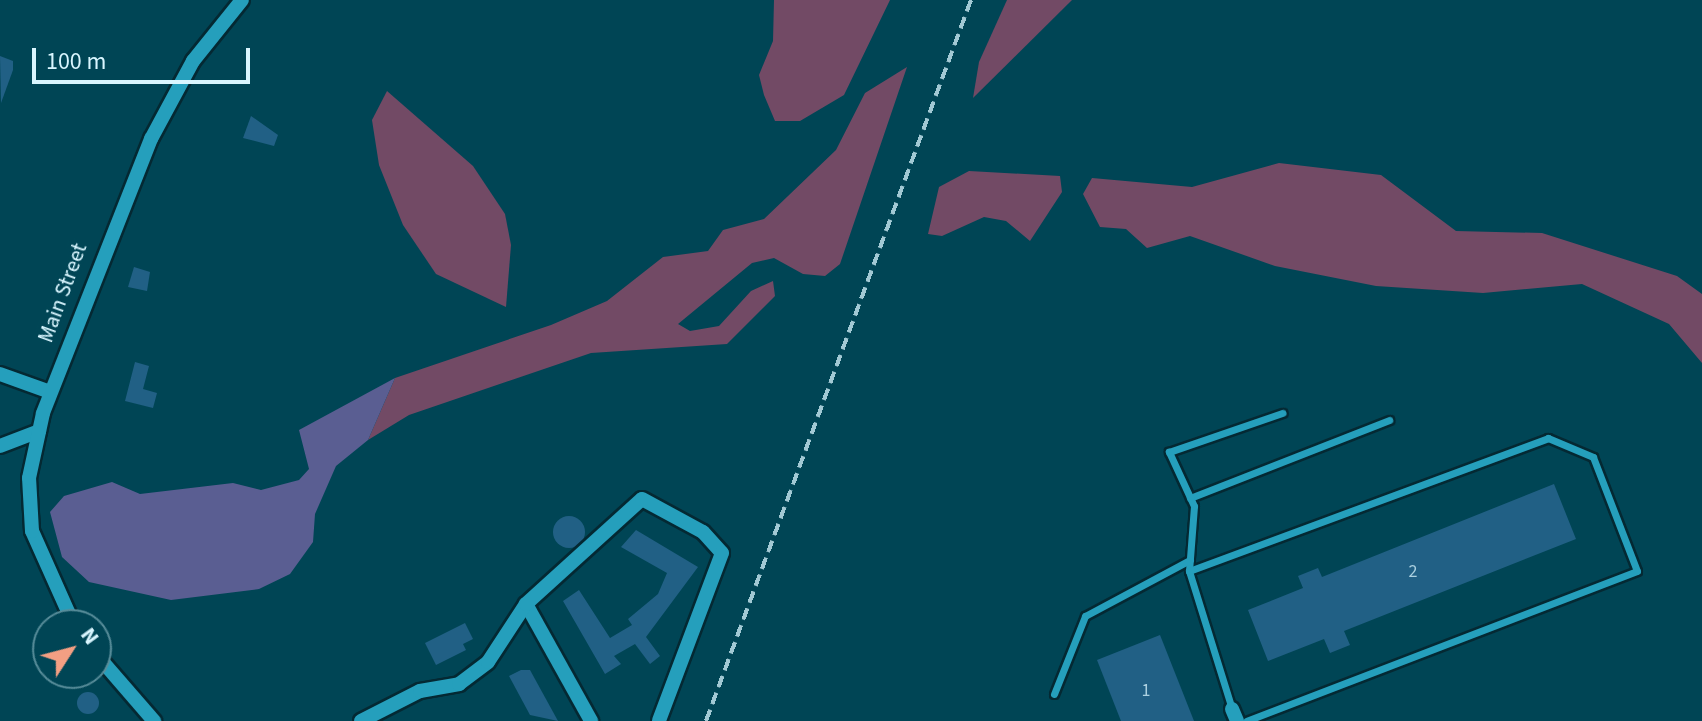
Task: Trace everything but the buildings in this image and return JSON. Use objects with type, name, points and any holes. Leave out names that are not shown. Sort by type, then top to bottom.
[{"type":"street","name":"Main Street","points":[[67,609],[32,531],[29,478],[50,392],[151,139],[193,61],[242,0]]},
{"type":"street","points":[[0,374],[50,392]]},
{"type":"street","points":[[0,446],[39,431]]},
{"type":"street","points":[[361,721],[384,716],[420,691],[459,684],[488,662],[526,604],[642,499],[703,532],[722,553],[659,721]]},
{"type":"street","points":[[526,604],[591,721]]},
{"type":"street","points":[[112,672],[154,721]]},
{"type":"lane","points":[[1234,715],[1189,571],[1190,498],[1169,452],[1282,413]]},
{"type":"lane","points":[[1190,498],[1389,420]]},
{"type":"lane","points":[[1189,571],[1548,438],[1593,457],[1637,571],[1247,721]]},
{"type":"lane","points":[[1054,694],[1085,616],[1101,601],[1190,560]]},
{"type":"shaded area","points":[[774,0],[890,0],[844,95],[800,121],[775,121],[759,75],[773,41]]},
{"type":"shaded area","points":[[1007,0],[1072,0],[973,98],[979,62]]},
{"type":"shaded area","points":[[907,67],[840,264],[825,276],[803,274],[774,258],[752,263],[678,324],[690,331],[719,326],[751,291],[773,281],[775,296],[727,344],[591,353],[409,415],[368,440],[395,378],[551,325],[607,301],[663,257],[708,251],[723,230],[764,219],[836,150],[865,93]]},
{"type":"shaded area","points":[[387,91],[473,166],[505,214],[511,245],[506,307],[436,274],[403,225],[379,165],[372,120]]},
{"type":"shaded area","points":[[1279,163],[1381,175],[1456,231],[1542,233],[1677,276],[1702,294],[1702,363],[1669,324],[1582,284],[1483,293],[1376,286],[1275,266],[1190,236],[1147,248],[1126,229],[1100,227],[1083,194],[1092,178],[1192,187]]},
{"type":"shaded area","points":[[969,171],[1060,176],[1062,192],[1030,241],[1006,221],[984,217],[942,236],[928,234],[939,187]]},
{"type":"water","points":[[395,378],[368,440],[336,466],[315,514],[313,542],[290,574],[259,589],[171,600],[89,582],[62,557],[50,512],[64,496],[112,482],[140,494],[233,483],[261,490],[299,480],[309,469],[299,430]]},
{"type":"railway","points":[[706,721],[971,0]]}]
